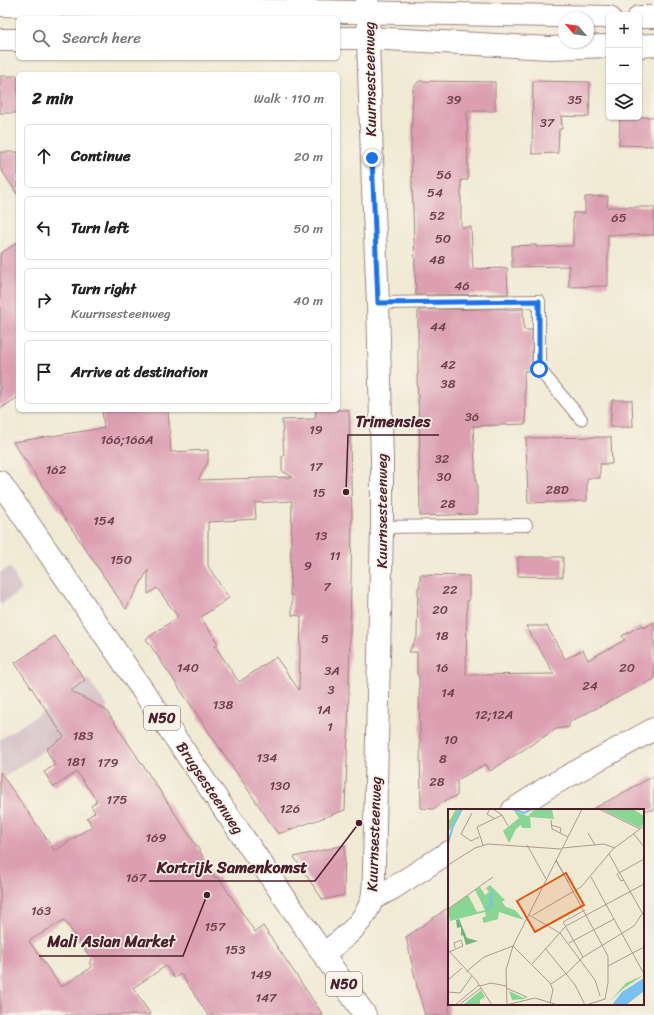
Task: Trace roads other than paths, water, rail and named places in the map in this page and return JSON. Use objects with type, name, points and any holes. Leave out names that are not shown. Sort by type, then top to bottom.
[{"type":"street","points":[[0,4],[368,6],[606,17]]},
{"type":"street","name":"Kuurnsesteenweg","points":[[323,954],[355,928],[369,908],[372,899],[374,868],[382,527],[382,460],[368,6]]},
{"type":"street","points":[[642,17],[654,17]]},
{"type":"street","points":[[340,38],[368,38],[550,48],[606,46]]},
{"type":"street","points":[[0,40],[16,40]]},
{"type":"street","points":[[642,46],[654,45]]},
{"type":"street","name":"Brugsesteenweg","points":[[0,482],[365,1015]]},
{"type":"street","points":[[515,809],[548,787],[654,729]]},
{"type":"street","points":[[372,899],[393,888],[448,853]]},
{"type":"lane","points":[[378,303],[539,301],[539,369],[580,419]]},
{"type":"lane","points":[[382,527],[526,525]]},
{"type":"place","name":"Trimensies","points":[[346,492]]},
{"type":"place","name":"Kortrijk Samenkomst","points":[[359,823]]},
{"type":"place","name":"Mali Asian Market","points":[[207,895]]}]
